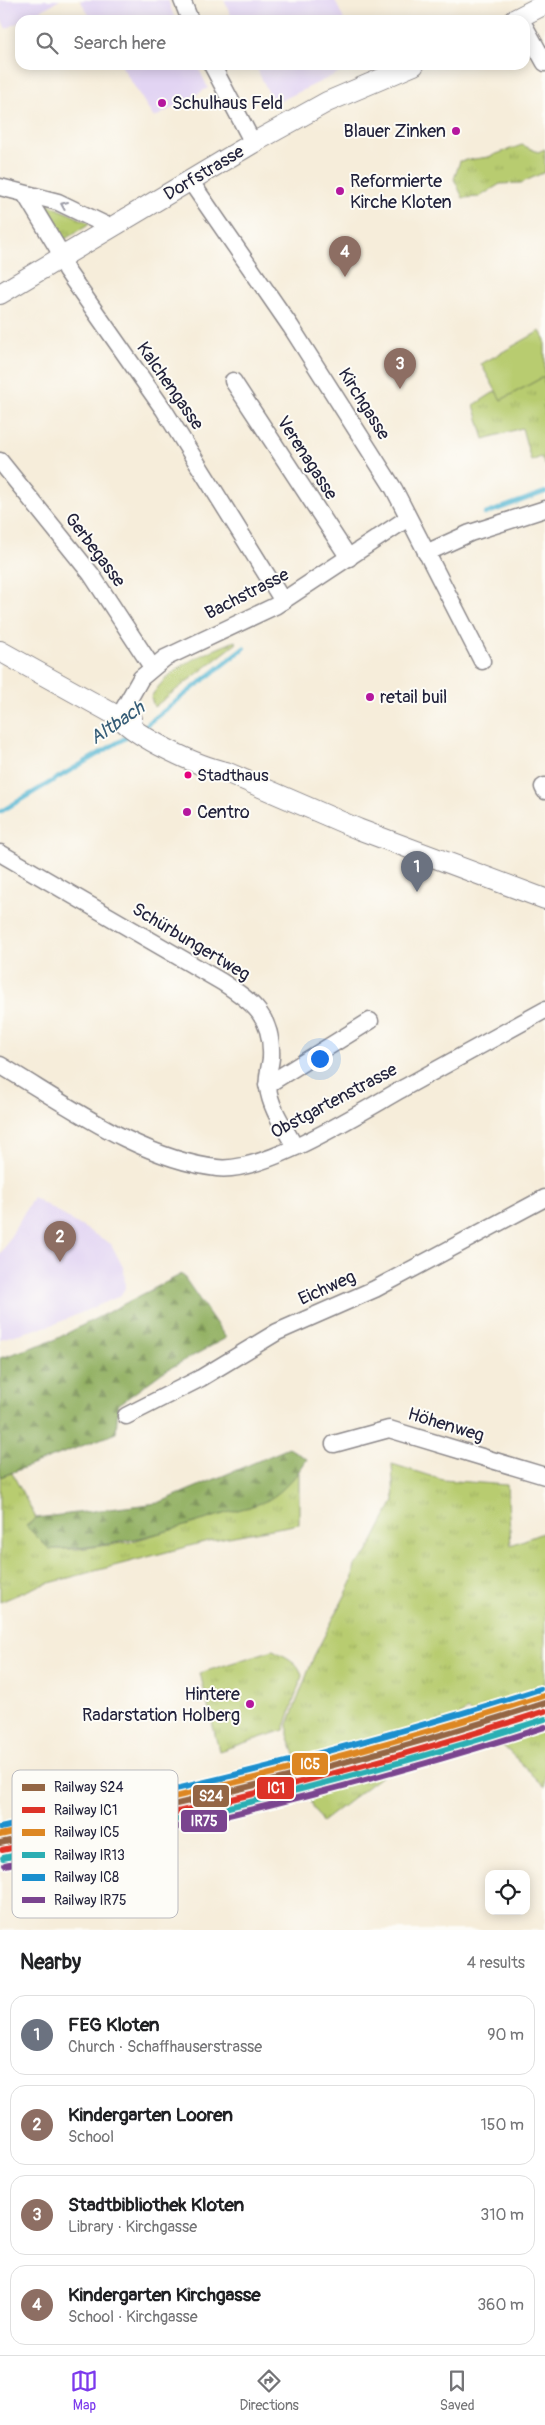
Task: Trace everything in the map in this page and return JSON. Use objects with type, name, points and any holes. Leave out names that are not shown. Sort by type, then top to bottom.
[{"type":"main road","points":[[529,15],[545,4]]},
{"type":"main road","name":"Dorfstrasse","points":[[0,294],[254,143],[328,102],[402,70]]},
{"type":"main road","points":[[0,651],[211,769],[226,772],[358,829],[545,899]]},
{"type":"street","points":[[182,0],[188,15]]},
{"type":"street","points":[[530,38],[545,63]]},
{"type":"street","points":[[215,70],[254,143]]},
{"type":"street","name":"Kirchgasse","points":[[190,182],[291,327],[394,489],[482,661]]},
{"type":"street","points":[[0,187],[58,202],[112,228]]},
{"type":"street","name":"Kalchengasse","points":[[25,194],[57,247],[66,270],[164,410],[283,601]]},
{"type":"street","name":"Verenagasse","points":[[233,381],[349,558]]},
{"type":"street","name":"Gerbegasse","points":[[0,461],[91,574],[152,667]]},
{"type":"street","points":[[426,553],[470,533],[545,509]]},
{"type":"street","name":"Bachstrasse","points":[[135,725],[141,678],[152,667],[178,650],[283,601],[408,518]]},
{"type":"street","name":"Schürbungertweg","points":[[0,853],[206,972],[253,1002],[268,1027],[271,1056],[267,1085],[271,1103],[295,1147]]},
{"type":"street","name":"Obstgartenstrasse","points":[[0,1066],[144,1147],[179,1160],[219,1168],[244,1166],[295,1147],[545,1010]]},
{"type":"street","points":[[267,1085],[370,1021]]},
{"type":"street","name":"Eichweg","points":[[126,1416],[201,1378],[277,1332],[375,1289],[545,1198]]},
{"type":"street","name":"Höhenweg","points":[[334,1444],[388,1428],[545,1476]]},
{"type":"shaded area","points":[[0,0],[60,0],[32,15],[15,15],[15,24],[6,29],[0,16]]},
{"type":"shaded area","points":[[80,0],[168,0],[173,15],[89,15]]},
{"type":"shaded area","points":[[224,0],[335,0],[342,15],[231,15]]},
{"type":"shaded area","name":"Schulhaus Feld","points":[[124,70],[199,70],[208,88],[154,118]]},
{"type":"shaded area","points":[[257,70],[345,70],[274,104]]},
{"type":"shaded area","points":[[33,1197],[111,1244],[124,1269],[125,1288],[120,1296],[55,1324],[0,1339],[0,1255]]},
{"type":"green space","points":[[522,145],[538,152],[545,149],[545,172],[521,183],[500,184],[479,197],[463,198],[454,179],[460,161],[488,157]]},
{"type":"green space","points":[[43,202],[90,223],[62,241],[41,205]]},
{"type":"green space","points":[[540,331],[545,340],[545,376],[501,400],[481,364]]},
{"type":"green space","points":[[545,376],[545,465],[541,457],[531,461],[522,428],[484,439],[474,405],[496,391],[501,400]]},
{"type":"green space","points":[[235,641],[237,643],[154,707],[151,697],[168,677],[188,662]]},
{"type":"green space","points":[[182,1274],[226,1338],[163,1372],[118,1405],[116,1433],[0,1477],[0,1358],[54,1340]]},
{"type":"green space","points":[[289,1448],[307,1459],[304,1464],[290,1482],[279,1492],[268,1500],[251,1507],[136,1539],[71,1548],[49,1549],[26,1526],[36,1518],[158,1503]]},
{"type":"green space","points":[[392,1464],[443,1480],[507,1485],[511,1545],[545,1532],[545,1787],[467,1710],[322,1822],[314,1809],[288,1735],[288,1724],[314,1656],[352,1582],[355,1565],[367,1553],[394,1501]]},
{"type":"green space","points":[[299,1472],[299,1524],[212,1540],[38,1586],[0,1602],[0,1477],[12,1473],[36,1518],[27,1526],[49,1549],[78,1549],[130,1542],[268,1499]]},
{"type":"green space","points":[[273,1650],[295,1663],[302,1676],[284,1730],[219,1751],[200,1673]]},
{"type":"waterway","name":"Altbach","points":[[485,514],[545,492]]},
{"type":"waterway","name":"Altbach","points":[[141,729],[244,648]]},
{"type":"waterway","name":"Altbach","points":[[0,812],[132,734]]},
{"type":"rail line","name":"IC8","points":[[178,1788],[340,1748],[540,1689]]},
{"type":"rail line","name":"IC5","points":[[178,1796],[341,1756],[543,1696]]},
{"type":"rail line","name":"S24","points":[[178,1804],[342,1763],[545,1703]]},
{"type":"rail line","name":"IC1","points":[[178,1812],[343,1771],[545,1711]]},
{"type":"rail line","name":"IR13","points":[[178,1819],[344,1778],[545,1719]]},
{"type":"rail line","name":"IR75","points":[[178,1827],[344,1786],[545,1727]]},
{"type":"rail line","name":"IC8","points":[[0,1828],[12,1825]]},
{"type":"rail line","name":"IC5","points":[[0,1835],[12,1833]]},
{"type":"rail line","name":"S24","points":[[0,1843],[12,1840]]},
{"type":"rail line","name":"IC1","points":[[2,1850],[12,1848]]},
{"type":"rail line","name":"IR13","points":[[3,1858],[12,1856]]},
{"type":"rail line","name":"IR75","points":[[5,1865],[12,1863]]},
{"type":"place","name":"Schulhaus Feld","points":[[162,103]]},
{"type":"place","name":"Blauer Zinken","points":[[456,131]]},
{"type":"place","name":"Reformierte Kirche Kloten","points":[[340,191]]},
{"type":"place","name":"Kindergarten Kirchgasse","points":[[345,277]]},
{"type":"place","name":"Stadtbibliothek Kloten","points":[[400,389]]},
{"type":"place","name":"retail buil","points":[[370,697]]},
{"type":"place","name":"Stadthaus","points":[[188,775]]},
{"type":"place","name":"Centro","points":[[187,812]]},
{"type":"place","name":"FEG Kloten","points":[[417,892]]},
{"type":"place","name":"Kindergarten Looren","points":[[60,1262]]},
{"type":"place","name":"Hintere Radarstation Holberg","points":[[250,1704]]}]
